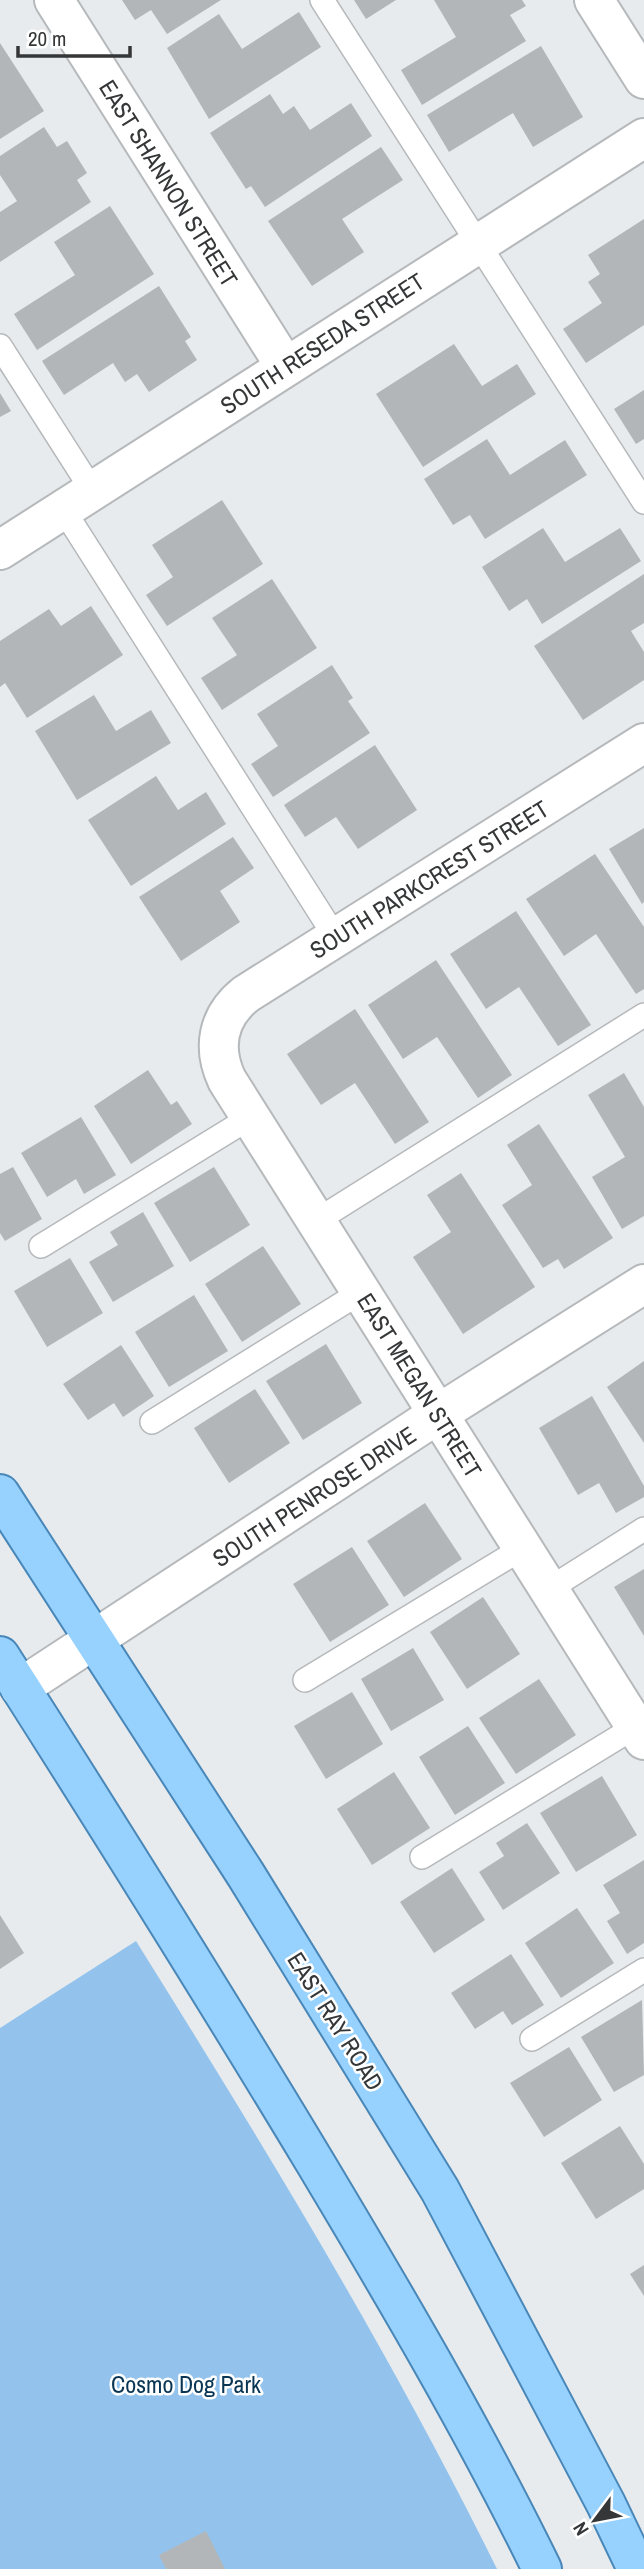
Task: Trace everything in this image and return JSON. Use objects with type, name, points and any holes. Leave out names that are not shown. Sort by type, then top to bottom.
[{"type":"main road","name":"EAST RAY ROAD","points":[[0,1494],[246,1875],[440,2190],[606,2504],[637,2569]]},
{"type":"main road","points":[[0,1656],[233,2026],[354,2227],[479,2447],[542,2569]]},
{"type":"street","name":"EAST SHANNON STREET","points":[[54,0],[285,366]]},
{"type":"street","points":[[594,0],[644,79]]},
{"type":"street","name":"SOUTH RESEDA STREET","points":[[0,550],[644,138]]},
{"type":"street","name":"SOUTH PARKCREST STREET","points":[[223,1023],[231,1009],[246,994],[644,743]]},
{"type":"street","name":"EAST MEGAN STREET","points":[[223,1023],[218,1044],[220,1066],[640,1733]]},
{"type":"street","name":"SOUTH PENROSE DRIVE","points":[[20,1688],[644,1284]]},
{"type":"lane","points":[[322,0],[644,502]]},
{"type":"lane","points":[[0,346],[78,499],[336,938]]},
{"type":"lane","points":[[316,1221],[644,1016]]},
{"type":"lane","points":[[41,1246],[251,1117]]},
{"type":"lane","points":[[152,1422],[361,1292]]},
{"type":"lane","points":[[549,1589],[644,1529]]},
{"type":"lane","points":[[305,1681],[523,1548]]},
{"type":"lane","points":[[422,1857],[640,1733]]},
{"type":"lane","points":[[532,2039],[644,1970]]},
{"type":"green space","name":"Cosmo Dog Park","points":[[136,1941],[370,2329],[497,2569],[0,2569],[0,2028]]},
{"type":"building","points":[[122,0],[221,0],[167,34],[151,10],[135,20]]},
{"type":"building","points":[[354,0],[396,0],[366,19]]},
{"type":"building","points":[[434,0],[522,0],[526,6],[510,15],[526,41],[422,105],[401,70],[456,37]]},
{"type":"building","points":[[299,12],[321,47],[209,119],[167,48],[219,14],[242,49]]},
{"type":"building","points":[[0,43],[44,111],[0,139]]},
{"type":"building","points":[[541,46],[583,117],[533,147],[513,113],[449,152],[427,115]]},
{"type":"building","points":[[270,94],[283,114],[294,106],[310,130],[351,103],[372,136],[265,207],[251,186],[246,189],[210,133]]},
{"type":"building","points":[[44,127],[57,147],[67,141],[87,173],[77,180],[91,202],[0,262],[0,212],[17,201],[0,175],[0,156]]},
{"type":"building","points":[[381,147],[403,180],[342,219],[364,252],[312,286],[268,221]]},
{"type":"building","points":[[110,206],[154,274],[37,350],[14,314],[75,275],[54,242]]},
{"type":"building","points":[[644,219],[644,325],[586,363],[563,329],[602,303],[588,282],[600,274],[588,255]]},
{"type":"building","points":[[159,286],[191,337],[185,341],[197,360],[149,392],[137,374],[125,382],[113,363],[64,395],[42,361]]},
{"type":"building","points":[[454,344],[482,386],[517,364],[536,394],[423,467],[376,394]]},
{"type":"building","points":[[644,390],[644,439],[636,444],[614,409]]},
{"type":"building","points":[[0,393],[11,411],[0,417]]},
{"type":"building","points":[[487,439],[510,475],[565,440],[587,475],[485,539],[470,515],[453,525],[424,479]]},
{"type":"building","points":[[222,500],[263,564],[167,626],[146,595],[173,577],[152,545]]},
{"type":"building","points":[[543,528],[565,562],[620,528],[641,561],[542,624],[527,599],[509,611],[482,567]]},
{"type":"building","points":[[644,574],[644,623],[631,631],[644,652],[644,680],[583,720],[534,646]]},
{"type":"building","points":[[272,579],[317,648],[222,710],[201,678],[237,655],[212,618]]},
{"type":"building","points":[[91,606],[123,655],[27,718],[5,683],[0,687],[0,641],[49,609],[61,626]]},
{"type":"building","points":[[332,665],[353,698],[348,701],[370,733],[273,797],[251,764],[278,746],[257,714]]},
{"type":"building","points":[[94,695],[116,731],[151,710],[171,743],[77,800],[35,731]]},
{"type":"building","points":[[375,745],[417,810],[358,849],[336,817],[305,837],[284,805]]},
{"type":"building","points":[[156,776],[178,810],[206,792],[226,824],[131,886],[88,820]]},
{"type":"building","points":[[644,828],[644,902],[642,904],[609,849]]},
{"type":"building","points":[[233,837],[254,868],[220,891],[240,922],[181,961],[139,897]]},
{"type":"building","points":[[595,854],[644,927],[644,989],[636,994],[596,934],[564,956],[526,899]]},
{"type":"building","points":[[516,911],[591,1025],[558,1046],[519,987],[486,1009],[450,954]]},
{"type":"building","points":[[436,960],[512,1075],[478,1098],[437,1037],[403,1059],[368,1005]]},
{"type":"building","points":[[355,1009],[429,1122],[395,1144],[355,1083],[321,1105],[287,1054]]},
{"type":"building","points":[[148,1070],[171,1105],[177,1101],[192,1124],[131,1164],[94,1106]]},
{"type":"building","points":[[624,1073],[644,1107],[644,1216],[622,1229],[592,1177],[625,1157],[588,1095]]},
{"type":"building","points":[[81,1117],[116,1175],[84,1194],[76,1179],[47,1197],[21,1153]]},
{"type":"building","points":[[539,1124],[613,1238],[564,1269],[558,1259],[543,1268],[502,1205],[532,1185],[507,1145]]},
{"type":"building","points":[[13,1167],[42,1219],[5,1241],[0,1233],[0,1174]]},
{"type":"building","points":[[214,1167],[250,1225],[190,1262],[154,1203]]},
{"type":"building","points":[[461,1173],[535,1287],[463,1334],[413,1257],[451,1232],[427,1195]]},
{"type":"building","points":[[143,1212],[174,1266],[113,1302],[89,1262],[118,1245],[110,1232]]},
{"type":"building","points":[[263,1246],[301,1304],[242,1342],[205,1284]]},
{"type":"building","points":[[70,1258],[103,1313],[47,1347],[14,1291]]},
{"type":"building","points":[[194,1295],[228,1351],[169,1387],[135,1332]]},
{"type":"building","points":[[326,1344],[362,1403],[303,1440],[266,1381]]},
{"type":"building","points":[[121,1345],[154,1396],[123,1417],[114,1403],[88,1420],[63,1384]]},
{"type":"building","points":[[644,1361],[644,1443],[607,1387]]},
{"type":"building","points":[[255,1389],[290,1443],[229,1483],[194,1428]]},
{"type":"building","points":[[592,1396],[644,1486],[644,1497],[616,1513],[599,1483],[578,1495],[539,1428]]},
{"type":"building","points":[[425,1503],[462,1559],[404,1597],[367,1541]]},
{"type":"building","points":[[352,1547],[389,1605],[330,1642],[293,1584]]},
{"type":"building","points":[[644,1569],[644,1636],[614,1587]]},
{"type":"building","points":[[483,1597],[520,1654],[467,1689],[430,1632]]},
{"type":"building","points":[[413,1648],[444,1700],[391,1731],[361,1679]]},
{"type":"building","points":[[539,1679],[576,1735],[516,1774],[479,1718]]},
{"type":"building","points":[[352,1692],[383,1744],[326,1779],[294,1726]]},
{"type":"building","points":[[468,1726],[505,1783],[455,1815],[419,1757]]},
{"type":"building","points":[[394,1772],[430,1828],[372,1865],[337,1809]]},
{"type":"building","points":[[602,1776],[637,1835],[576,1872],[540,1813]]},
{"type":"building","points":[[527,1823],[560,1873],[503,1910],[479,1872],[504,1856],[496,1843]]},
{"type":"building","points":[[644,1860],[644,1943],[627,1954],[607,1921],[620,1913],[603,1885]]},
{"type":"building","points":[[452,1868],[485,1920],[434,1953],[400,1902]]},
{"type":"building","points":[[577,1908],[614,1963],[561,1998],[525,1943]]},
{"type":"building","points":[[0,1915],[24,1953],[0,1969]]},
{"type":"building","points":[[511,1954],[544,2005],[512,2025],[503,2011],[475,2029],[451,1993]]},
{"type":"building","points":[[642,2000],[644,2075],[614,2092],[581,2037]]},
{"type":"building","points":[[569,2047],[602,2100],[544,2137],[510,2083]]},
{"type":"building","points":[[620,2126],[644,2164],[644,2189],[596,2219],[561,2163]]},
{"type":"building","points":[[644,2265],[644,2296],[630,2274]]},
{"type":"building","points":[[206,2531],[225,2569],[166,2569],[159,2555]]}]
